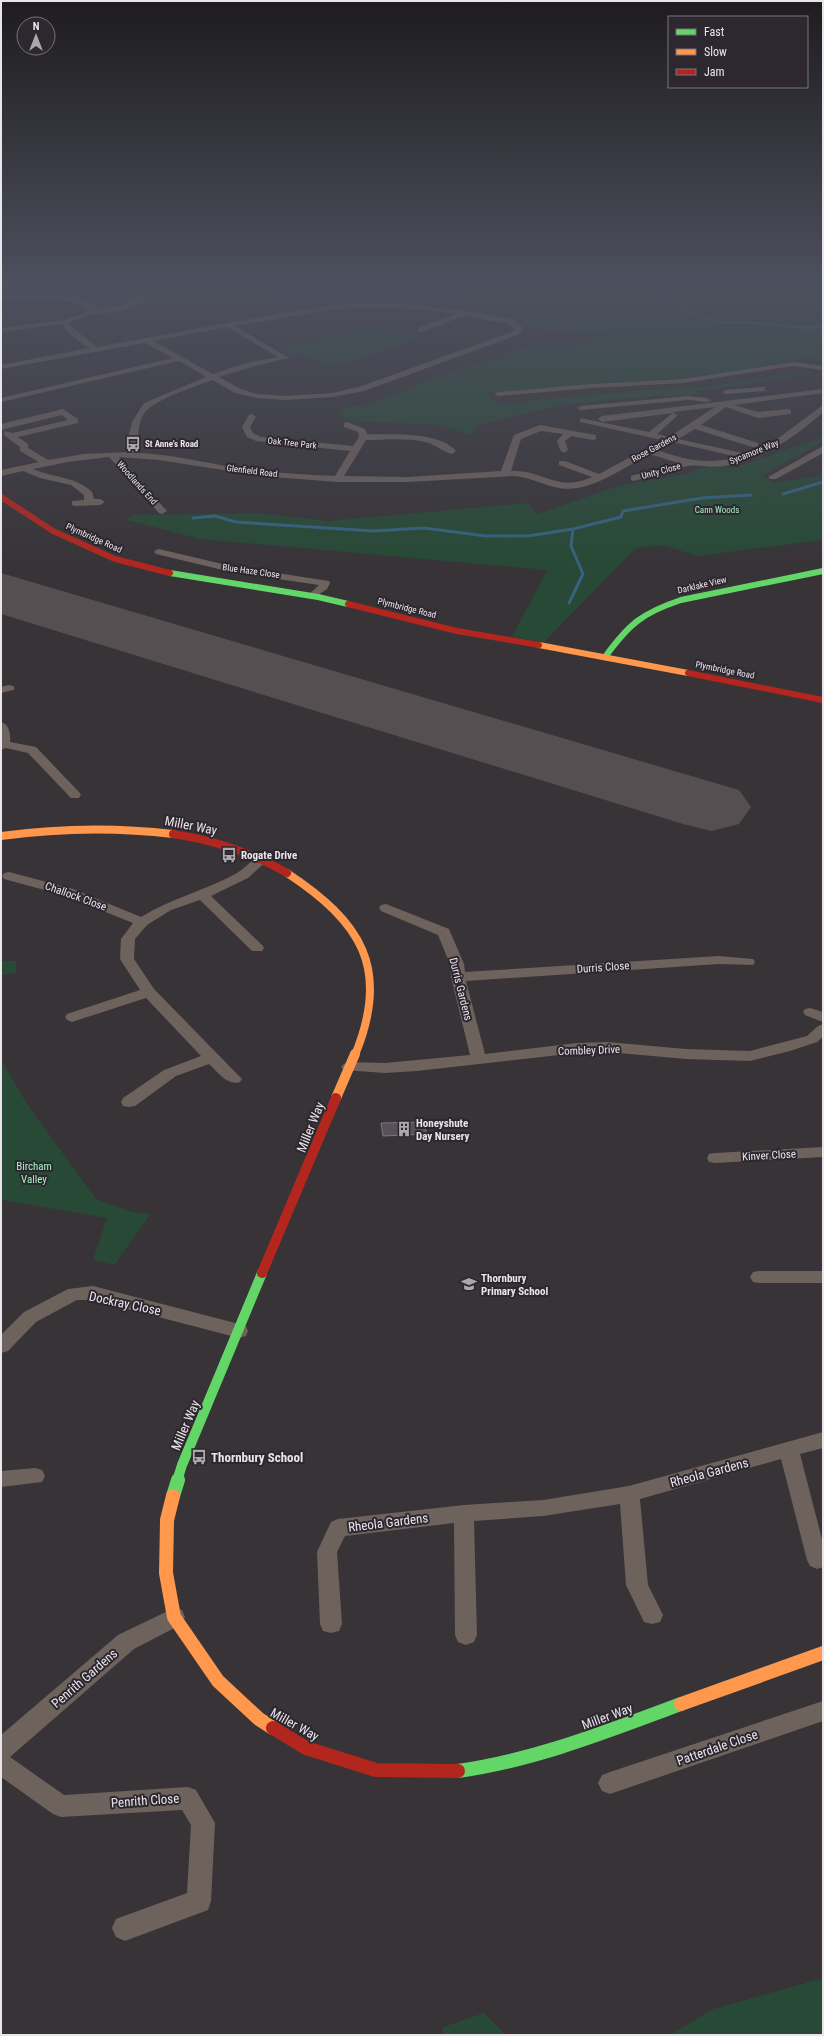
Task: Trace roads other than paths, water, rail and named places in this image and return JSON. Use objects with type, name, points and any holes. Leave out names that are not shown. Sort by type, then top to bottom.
[{"type":"street","points":[[1,400],[85,380]]},
{"type":"street","points":[[134,454],[135,426],[138,414],[147,405],[206,380]]},
{"type":"street","points":[[215,380],[238,391],[257,396],[285,398],[361,390],[388,380]]},
{"type":"street","points":[[498,394],[591,386],[689,380]]},
{"type":"street","points":[[602,418],[723,405],[823,391],[819,384],[726,392]]},
{"type":"street","points":[[581,408],[697,398],[758,414],[788,412]]},
{"type":"street","name":"Rose Gardens","points":[[581,485],[600,477],[673,439],[723,405]]},
{"type":"street","name":"Sycamore Way","points":[[650,451],[689,463],[724,464],[781,441],[810,420],[823,407]]},
{"type":"street","points":[[1,428],[62,412],[75,421],[12,436]]},
{"type":"street","points":[[758,414],[769,422]]},
{"type":"street","points":[[652,434],[673,415]]},
{"type":"street","name":"Oak Tree Park","points":[[252,417],[246,427],[250,435],[259,439],[356,449]]},
{"type":"street","points":[[583,420],[652,434],[745,456]]},
{"type":"street","points":[[338,479],[363,437],[362,431],[347,425]]},
{"type":"street","points":[[694,426],[755,445]]},
{"type":"street","points":[[1,428],[25,446],[23,449],[45,462]]},
{"type":"street","points":[[505,474],[517,437],[540,428],[568,434],[593,437]]},
{"type":"street","points":[[564,450],[561,440],[568,434]]},
{"type":"street","points":[[363,437],[428,439],[440,443],[452,451]]},
{"type":"street","points":[[773,477],[823,449]]},
{"type":"street","name":"Glenfield Road","points":[[1,473],[45,462],[134,454],[179,459],[250,472],[338,479],[406,481],[528,473],[553,485],[581,485]]},
{"type":"street","name":"Woodlands End","points":[[112,456],[162,511]]},
{"type":"street","points":[[562,463],[600,477]]},
{"type":"street","name":"Unity Close","points":[[634,478],[689,463]]},
{"type":"street","points":[[25,468],[46,477],[69,480],[82,485],[89,494],[88,502]]},
{"type":"street","name":"Plymbridge Road","points":[[1,497],[54,531],[115,559],[161,572],[312,596],[457,631],[605,657],[823,700]]},
{"type":"street","points":[[75,503],[100,502]]},
{"type":"street","name":"Blue Haze Close","points":[[159,552],[198,563],[256,573],[306,578],[325,583],[312,596]]},
{"type":"street","name":"Darklake View","points":[[605,657],[640,617],[666,605],[681,600],[823,571]]},
{"type":"street","points":[[1,726],[5,736],[3,745],[32,750],[60,786],[75,795]]},
{"type":"street","name":"Miller Way","points":[[1,836],[66,829],[135,829],[196,838],[228,847],[262,859],[302,881],[333,906],[358,939],[367,960],[372,988],[372,1005],[366,1025],[182,1465],[167,1520],[166,1572],[174,1616],[218,1681],[259,1719],[306,1748],[376,1770],[433,1772],[458,1771],[486,1768],[531,1757],[823,1653]]},
{"type":"street","points":[[234,1079],[149,992],[127,959],[128,939],[142,922],[166,907],[202,896],[243,875],[262,859]]},
{"type":"street","name":"Challock Close","points":[[9,876],[68,892],[142,922]]},
{"type":"street","points":[[202,896],[257,948]]},
{"type":"street","name":"Durris Gardens","points":[[386,908],[444,932],[457,964],[458,977],[478,1060]]},
{"type":"street","name":"Durris Close","points":[[458,977],[719,960],[740,965]]},
{"type":"street","points":[[72,1016],[149,992]]},
{"type":"street","name":"Combley Drive","points":[[349,1067],[385,1068],[478,1060],[577,1048],[607,1047],[686,1054],[750,1056],[785,1048],[812,1039],[823,1030]]},
{"type":"street","points":[[128,1102],[170,1073],[212,1058]]},
{"type":"street","name":"Kinver Close","points":[[715,1158],[823,1152]]},
{"type":"street","points":[[759,1277],[823,1277]]},
{"type":"street","name":"Dockray Close","points":[[1,1346],[30,1317],[74,1294],[93,1293],[239,1331]]},
{"type":"street","name":"Rheola Gardens","points":[[331,1624],[327,1552],[338,1528],[464,1513],[543,1508],[629,1494],[823,1440]]},
{"type":"street","points":[[789,1450],[817,1560]]},
{"type":"street","points":[[1,1479],[35,1476]]},
{"type":"street","points":[[629,1494],[637,1585],[652,1615]]},
{"type":"street","points":[[464,1513],[466,1635]]},
{"type":"street","name":"Penrith Gardens","points":[[1,1750],[126,1642],[174,1616]]},
{"type":"street","name":"Patterdale Close","points":[[610,1783],[823,1711]]},
{"type":"street","name":"Penrith Close","points":[[1,1764],[61,1806],[188,1798],[203,1823],[199,1901],[125,1928]]},
{"type":"waterway","points":[[783,494],[823,482]]},
{"type":"waterway","points":[[573,529],[621,517],[623,511],[702,498],[751,495]]},
{"type":"waterway","points":[[193,518],[215,516],[236,522],[373,531],[424,528],[486,536],[528,536],[573,529]]},
{"type":"waterway","points":[[569,603],[583,574],[571,546],[573,529]]},
{"type":"place","name":"St Anne's Road","points":[[133,444]]},
{"type":"place","name":"Rogate Drive","points":[[229,855]]},
{"type":"place","name":"Honeyshute Day Nursery","points":[[404,1129]]},
{"type":"place","name":"Thornbury Primary School","points":[[469,1284]]},
{"type":"place","name":"Thornbury School","points":[[199,1457]]},
{"type":"park label","name":"Cann Woods","points":[[717,510]]},
{"type":"park label","name":"Bircham Valley","points":[[34,1172]]}]
